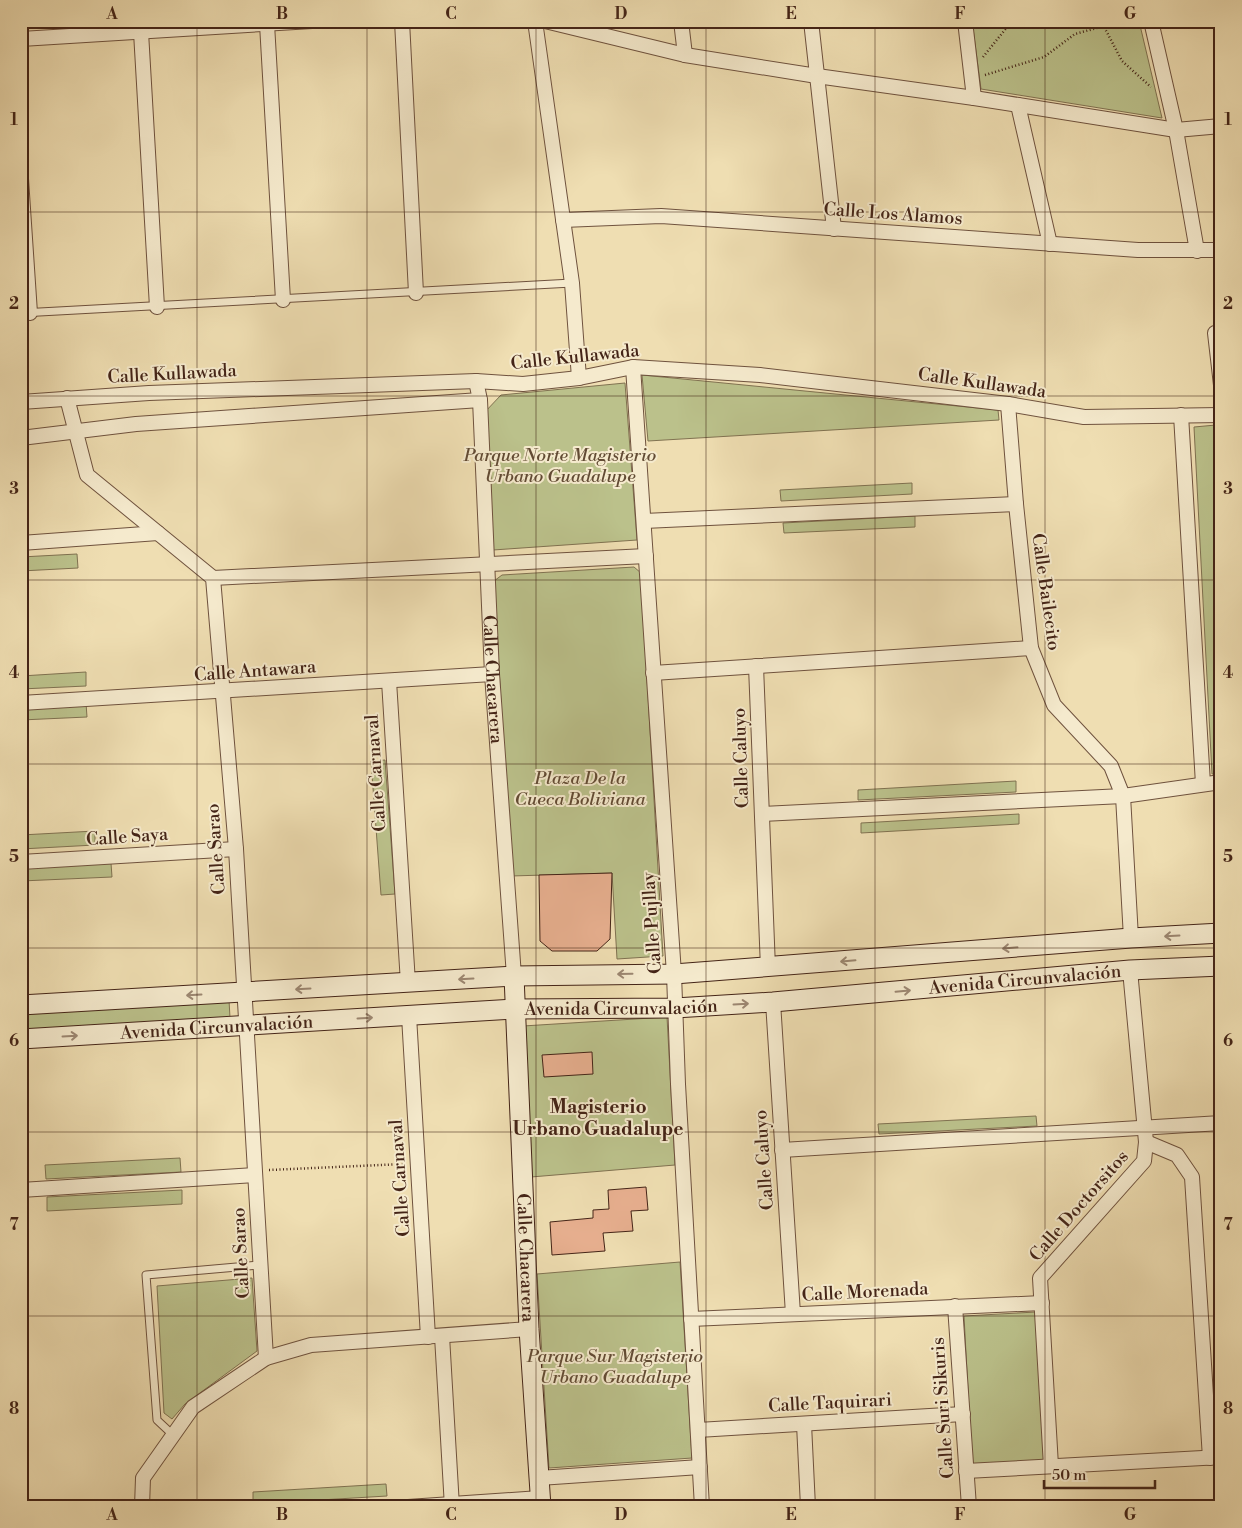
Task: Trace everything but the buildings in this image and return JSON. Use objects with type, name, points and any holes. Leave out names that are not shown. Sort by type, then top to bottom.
[{"type":"main road","name":"Avenida Circunvalación","points":[[21,1005],[514,976],[674,974],[1131,938],[1221,933]]},
{"type":"main road","name":"Avenida Circunvalación","points":[[21,1039],[515,1009],[675,1008],[773,1002],[1130,970],[1221,966]]},
{"type":"main road","name":"Calle Chacarera","points":[[514,976],[529,1329],[541,1503]]},
{"type":"street","points":[[21,39],[250,23],[267,24],[312,21]]},
{"type":"street","points":[[402,21],[416,293]]},
{"type":"street","points":[[534,21],[572,283],[579,378]]},
{"type":"street","points":[[545,21],[685,55],[817,76],[974,98],[1176,130],[1221,126]]},
{"type":"street","points":[[681,21],[685,55]]},
{"type":"street","points":[[811,21],[834,228]]},
{"type":"street","points":[[965,21],[974,98]]},
{"type":"street","points":[[1151,21],[1176,130],[1197,251]]},
{"type":"street","points":[[267,24],[283,300]]},
{"type":"street","points":[[141,32],[157,307]]},
{"type":"street","points":[[1018,105],[1050,244]]},
{"type":"street","points":[[21,179],[26,313]]},
{"type":"street","name":"Calle Los Alamos","points":[[563,220],[661,216],[1050,244],[1197,251],[1221,250]]},
{"type":"street","points":[[1221,333],[1215,333],[1221,385]]},
{"type":"street","name":"Calle Kullawada","points":[[21,402],[149,393],[476,381],[523,384],[579,378],[633,367],[760,375],[1008,404],[1084,416],[1221,415]]},
{"type":"street","name":"Calle Pujllay","points":[[633,367],[674,974],[702,1507]]},
{"type":"street","name":"Calle Chacarera","points":[[476,381],[480,400],[492,674],[514,976]]},
{"type":"street","points":[[67,398],[87,474],[213,578],[646,556]]},
{"type":"street","points":[[21,438],[76,433],[136,424],[480,400]]},
{"type":"street","name":"Calle Bailecito","points":[[1008,404],[1031,648],[1054,705],[1111,766],[1123,796],[1131,938]]},
{"type":"street","points":[[1181,415],[1203,784]]},
{"type":"street","points":[[644,521],[1016,504]]},
{"type":"street","points":[[21,543],[158,533]]},
{"type":"street","name":"Calle Sarao","points":[[213,578],[236,849],[266,1358]]},
{"type":"street","points":[[653,673],[1031,648]]},
{"type":"street","name":"Calle Caluyo","points":[[756,666],[768,968]]},
{"type":"street","name":"Calle Antawara","points":[[21,703],[492,674]]},
{"type":"street","name":"Calle Carnaval","points":[[389,681],[408,983]]},
{"type":"street","points":[[762,814],[1123,796],[1221,782]]},
{"type":"street","name":"Calle Saya","points":[[21,862],[236,849]]},
{"type":"street","name":"Calle Doctorsitos","points":[[1051,1466],[1040,1278],[1144,1161],[1145,1135],[1130,970]]},
{"type":"street","name":"Calle Caluyo","points":[[773,1002],[793,1314]]},
{"type":"street","name":"Calle Carnaval","points":[[408,1016],[418,1163],[452,1505]]},
{"type":"street","points":[[782,1150],[1145,1135],[1221,1123]]},
{"type":"street","points":[[966,1471],[1215,1458],[1192,1177],[1177,1155],[1145,1135]]},
{"type":"street","points":[[21,1190],[255,1173]]},
{"type":"street","name":"Calle Morenada","points":[[691,1319],[1042,1303]]},
{"type":"street","name":"Calle Suri Sikuris","points":[[955,1306],[969,1507]]},
{"type":"street","points":[[142,1507],[143,1478],[194,1407],[266,1358],[311,1345],[529,1329]]},
{"type":"street","name":"Calle Taquirari","points":[[698,1430],[963,1414]]},
{"type":"street","points":[[804,1424],[808,1507]]},
{"type":"street","points":[[539,1478],[700,1467]]},
{"type":"street","points":[[408,1507],[541,1503]]},
{"type":"lane","points":[[26,313],[572,283]]},
{"type":"lane","points":[[173,1436],[157,1420],[146,1275],[260,1266]]},
{"type":"path","points":[[972,76],[1012,21]]},
{"type":"path","points":[[1101,21],[1122,62],[1170,104]]},
{"type":"path","points":[[972,76],[1044,57],[1075,34],[1104,26],[1110,21]]},
{"type":"path","points":[[255,1173],[418,1163]]},
{"type":"green space","points":[[972,21],[1139,21],[1162,118],[981,89]]},
{"type":"green space","points":[[642,375],[998,410],[999,420],[648,441]]},
{"type":"green space","name":"Parque Norte Magisterio Urbano Guadalupe","points":[[625,383],[637,540],[493,550],[484,413],[501,395]]},
{"type":"green space","points":[[1216,425],[1221,464],[1221,773],[1212,774],[1194,427]]},
{"type":"green space","points":[[912,483],[912,494],[781,501],[780,490]]},
{"type":"green space","points":[[915,516],[915,527],[784,533],[783,523]]},
{"type":"green space","points":[[77,554],[78,568],[21,571],[21,557]]},
{"type":"green space","name":"Plaza De la Cueca Boliviana","points":[[634,567],[641,573],[663,956],[617,959],[612,873],[511,876],[494,581],[502,575]]},
{"type":"green space","points":[[86,672],[86,686],[21,689],[21,676]]},
{"type":"green space","points":[[86,703],[87,717],[21,720],[21,706]]},
{"type":"green space","points":[[385,760],[395,894],[381,895],[371,761]]},
{"type":"green space","points":[[1016,781],[1016,792],[858,800],[858,790]]},
{"type":"green space","points":[[1019,814],[1019,824],[861,833],[861,823]]},
{"type":"green space","points":[[95,831],[95,845],[21,849],[21,835]]},
{"type":"green space","points":[[111,863],[112,877],[21,881],[21,867]]},
{"type":"green space","points":[[229,1000],[230,1018],[21,1030],[21,1013]]},
{"type":"green space","points":[[667,1017],[675,1165],[531,1177],[523,1026]]},
{"type":"green space","points":[[1036,1116],[1037,1126],[879,1134],[878,1124]]},
{"type":"green space","points":[[180,1158],[181,1172],[46,1179],[45,1165]]},
{"type":"green space","points":[[182,1190],[182,1204],[47,1211],[47,1197]]},
{"type":"green space","name":"Parque Sur Magisterio Urbano Guadalupe","points":[[680,1262],[692,1458],[549,1468],[537,1274]]},
{"type":"green space","points":[[252,1278],[257,1351],[185,1404],[172,1419],[164,1413],[157,1286]]},
{"type":"green space","points":[[1036,1312],[1044,1462],[972,1466],[964,1316]]},
{"type":"green space","points":[[386,1484],[387,1496],[253,1504],[253,1492]]},
{"type":"district","name":"Magisterio Urbano Guadalupe","points":[[598,1118]]}]
